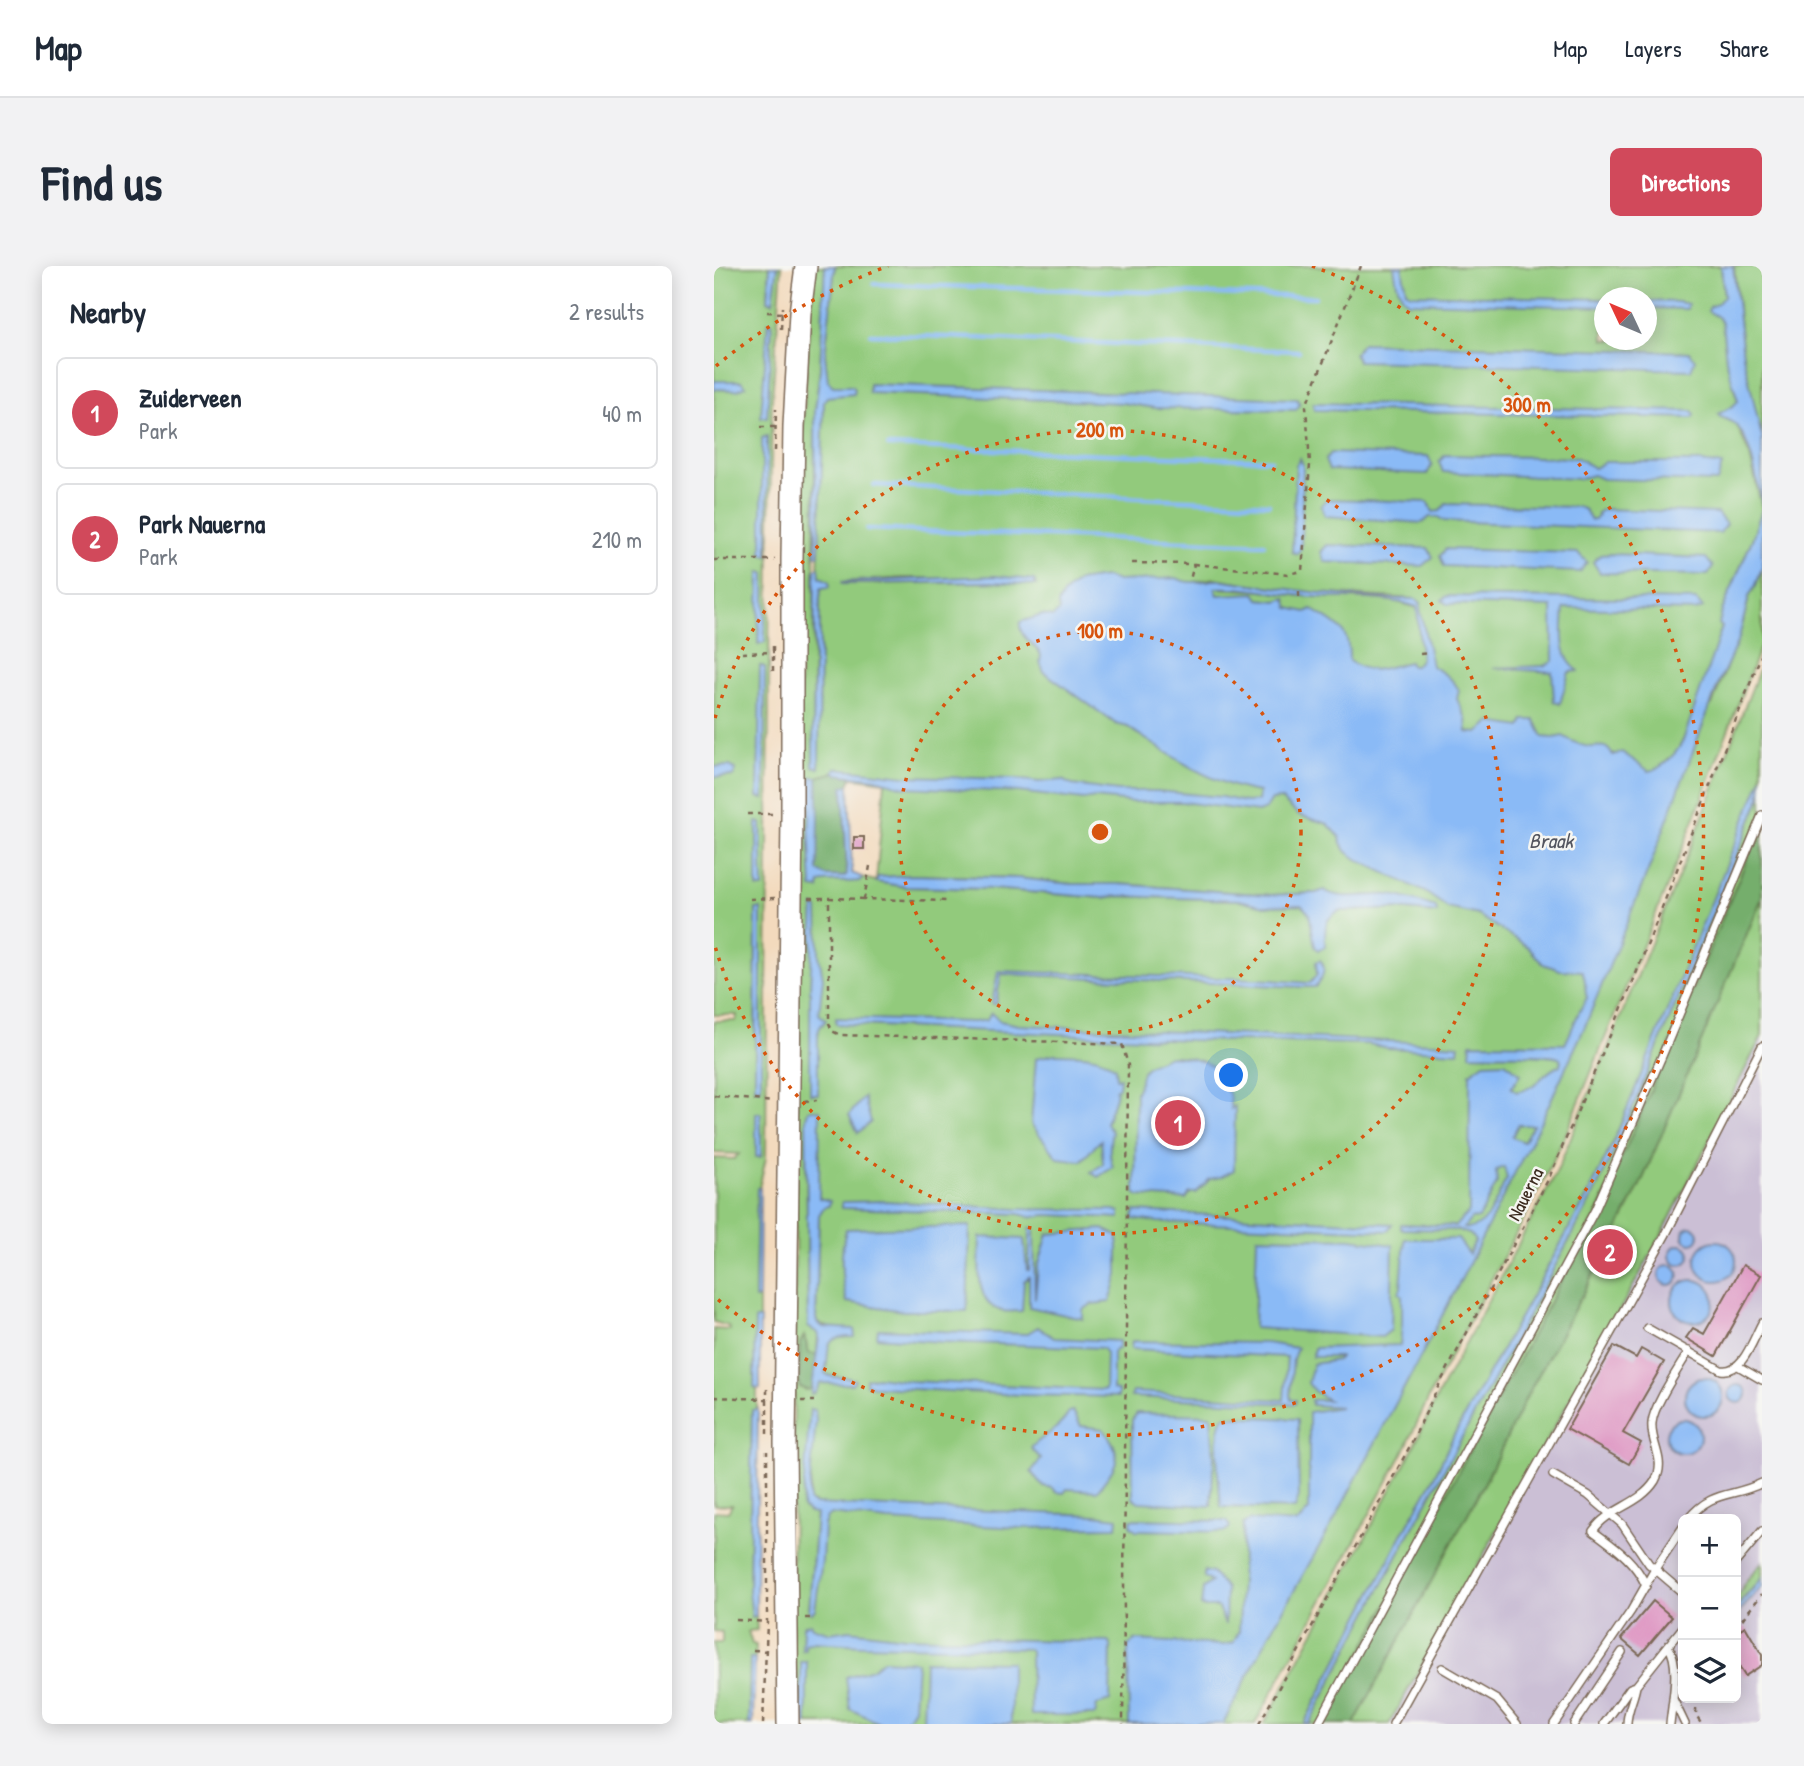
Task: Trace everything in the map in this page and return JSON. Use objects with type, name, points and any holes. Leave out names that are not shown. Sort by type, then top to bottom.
[{"type":"main road","points":[[788,1724],[785,1400],[792,814],[793,426],[800,313],[806,266]]},
{"type":"main road","points":[[777,1724],[786,1652]]},
{"type":"lane","points":[[1318,1724],[1595,1210],[1762,815]]},
{"type":"lane","points":[[1394,1724],[1666,1234],[1762,1046]]},
{"type":"lane","points":[[1647,1328],[1721,1370],[1731,1370],[1738,1366],[1762,1323]]},
{"type":"lane","points":[[1646,1586],[1629,1558],[1593,1531],[1600,1520],[1640,1497],[1656,1479],[1660,1459],[1652,1430],[1654,1415],[1689,1351]]},
{"type":"lane","points":[[1738,1366],[1762,1380]]},
{"type":"lane","points":[[1553,1475],[1588,1495],[1622,1524],[1649,1564],[1678,1588]]},
{"type":"lane","points":[[1693,1514],[1714,1497],[1762,1483]]},
{"type":"lane","points":[[1741,1556],[1762,1531]]},
{"type":"lane","points":[[1555,1724],[1678,1534]]},
{"type":"lane","points":[[1626,1724],[1636,1686],[1678,1633]]},
{"type":"lane","points":[[1668,1646],[1675,1660],[1670,1724]]},
{"type":"lane","points":[[1574,1724],[1622,1652]]},
{"type":"lane","points":[[1442,1668],[1497,1700],[1517,1724]]},
{"type":"lane","points":[[1604,1724],[1630,1688],[1636,1686]]},
{"type":"lane","points":[[1672,1695],[1685,1724]]},
{"type":"path","points":[[1132,563],[1194,564],[1288,574],[1301,571],[1310,464],[1306,406],[1361,266]]},
{"type":"path","points":[[714,560],[760,561]]},
{"type":"path","points":[[1190,580],[1194,564]]},
{"type":"path","points":[[1298,597],[1299,590]]},
{"type":"path","points":[[743,653],[792,651]]},
{"type":"path","points":[[1420,654],[1430,653]]},
{"type":"path","name":"Nauerna","points":[[1259,1724],[1410,1446],[1437,1389],[1549,1178],[1632,984],[1762,653]]},
{"type":"path","points":[[747,814],[792,814]]},
{"type":"path","points":[[864,899],[870,866]]},
{"type":"path","points":[[750,899],[791,898]]},
{"type":"path","points":[[812,898],[949,901]]},
{"type":"path","points":[[829,898],[832,1031],[840,1035],[1122,1045],[1128,1065],[1123,1724]]},
{"type":"path","points":[[714,1096],[789,1102],[817,1100]]},
{"type":"path","points":[[714,1397],[814,1401]]},
{"type":"path","points":[[1741,1621],[1762,1594]]},
{"type":"path","points":[[1696,1703],[1696,1715],[1702,1724]]},
{"type":"shaded area","points":[[1762,1036],[1762,1724],[1389,1724],[1544,1449],[1704,1155]]},
{"type":"green space","points":[[714,266],[770,266],[768,300],[772,302],[778,266],[782,266],[772,399],[766,1158],[757,1188],[755,1298],[759,1299],[759,1319],[755,1319],[754,1388],[757,1389],[757,1410],[752,1410],[749,1592],[757,1630],[748,1631],[752,1644],[756,1645],[755,1659],[750,1659],[749,1724],[714,1724],[714,1643],[722,1643],[722,1632],[714,1631],[714,1511],[728,1512],[732,1505],[714,1505],[714,1329],[730,1330],[728,1326],[714,1322],[714,1158],[734,1159],[739,1154],[714,1153],[714,1021],[736,1021],[737,1015],[714,1015],[714,777],[734,776],[730,766],[714,767],[714,389],[737,390],[741,381],[714,381]],"holes":[[[768,322],[772,323],[767,417],[762,417]],[[761,666],[765,667],[763,799],[758,797]],[[756,910],[761,910],[761,1089],[755,1088]]]},
{"type":"green space","points":[[813,266],[825,266],[815,411],[813,765],[819,767],[820,598],[821,588],[829,587],[818,573],[827,373],[825,355],[835,266],[1721,266],[1733,386],[1738,401],[1737,425],[1750,456],[1762,509],[1722,611],[1722,626],[1715,650],[1684,738],[1678,751],[1657,770],[1678,787],[1706,711],[1713,703],[1743,623],[1749,597],[1762,568],[1762,642],[1688,835],[1566,1134],[1534,1200],[1430,1395],[1404,1451],[1255,1724],[807,1724],[805,1662],[801,1663],[801,1724],[791,1724],[802,442]],"holes":[[[905,578],[1034,580],[1036,584],[842,582]],[[1215,578],[1297,592],[1415,599],[1421,604],[1418,611],[1418,608],[1391,600],[1215,588],[1194,582]],[[835,772],[849,777],[885,782],[876,881],[817,877]],[[912,875],[1018,878],[1072,884],[1118,884],[1271,895],[1316,893],[1324,890],[1340,896],[1396,896],[1437,913],[1398,909],[1340,911],[1301,905],[1265,906],[1239,900],[1117,896],[1103,898],[991,889],[906,887],[876,881]],[[818,936],[819,1029],[811,1094],[812,958]],[[806,1118],[819,1215],[816,1318],[817,1323],[830,1328],[827,1357],[811,1393],[814,1386],[807,1390],[804,1337],[809,1353],[817,1355],[818,1333],[808,1326]],[[811,1478],[809,1501],[827,1509],[809,1611],[816,1513],[809,1513],[802,1507],[804,1490]]]},
{"type":"green space","points":[[1734,266],[1762,266],[1762,452],[1740,353],[1742,349]]},
{"type":"green space","points":[[1762,662],[1760,785],[1616,1136],[1588,1195],[1453,1437],[1304,1724],[1264,1724],[1408,1458],[1437,1397],[1557,1171],[1692,844]]},
{"type":"green space","points":[[835,772],[852,777],[849,785],[843,787],[847,874],[844,877],[826,876],[817,871],[817,777]]},
{"type":"green space","points":[[1762,794],[1762,1036],[1662,1234],[1389,1724],[1309,1724],[1592,1198],[1621,1136]]},
{"type":"green space","points":[[1762,823],[1762,898],[1642,1181],[1528,1394],[1485,1482],[1354,1724],[1323,1724],[1598,1212]]},
{"type":"green space","points":[[804,1336],[809,1353],[817,1355],[814,1386],[807,1390],[799,1387],[800,1343]]},
{"type":"green space","points":[[1762,1562],[1762,1578],[1741,1601],[1742,1587]]},
{"type":"water","points":[[770,266],[778,266],[773,302],[768,300]]},
{"type":"water","points":[[825,266],[835,266],[825,355],[828,381],[833,386],[852,386],[855,389],[854,394],[827,397],[824,401],[819,555],[816,555],[815,411]]},
{"type":"water","points":[[1394,266],[1402,266],[1406,291],[1411,294],[1594,299],[1594,307],[1408,302],[1396,281]]},
{"type":"water","points":[[1721,266],[1733,266],[1743,355],[1762,437],[1762,505],[1743,435],[1736,425],[1718,414],[1738,401],[1726,360],[1722,323],[1708,311],[1724,296]]},
{"type":"water","points":[[1657,301],[1688,304],[1687,309],[1657,308]]},
{"type":"water","points":[[768,322],[772,322],[767,417],[761,417]]},
{"type":"water","points":[[1362,343],[1689,352],[1695,360],[1691,370],[1358,361],[1354,354]]},
{"type":"water","points":[[714,381],[741,381],[746,386],[737,390],[714,389]]},
{"type":"water","points":[[869,384],[1297,399],[1300,404],[1296,410],[1155,408],[1122,403],[869,393]]},
{"type":"water","points":[[1313,403],[1692,411],[1695,415],[1693,418],[1314,410]]},
{"type":"water","points":[[767,436],[768,556],[762,554],[762,438]]},
{"type":"water","points":[[1331,453],[1428,456],[1432,465],[1427,474],[1329,470],[1325,460]]},
{"type":"water","points":[[1445,455],[1578,458],[1594,468],[1604,462],[1701,462],[1722,465],[1717,482],[1602,479],[1593,475],[1579,479],[1443,472],[1439,462]]},
{"type":"water","points":[[1300,458],[1303,465],[1301,548],[1298,554],[1292,552],[1296,465]]},
{"type":"water","points":[[1327,499],[1428,502],[1433,512],[1440,511],[1446,504],[1579,507],[1585,510],[1591,520],[1595,520],[1597,513],[1604,509],[1717,513],[1726,524],[1720,533],[1444,521],[1438,517],[1430,517],[1422,523],[1325,516],[1321,506]]},
{"type":"water","name":"Braak","points":[[1762,509],[1762,567],[1749,597],[1739,638],[1718,685],[1650,866],[1586,1024],[1544,1115],[1462,1278],[1223,1724],[1129,1724],[1128,1646],[1136,1640],[1224,1645],[1233,1643],[1239,1632],[1243,1524],[1250,1520],[1297,1523],[1309,1510],[1309,1412],[1340,1407],[1312,1405],[1311,1400],[1328,1400],[1314,1391],[1308,1383],[1313,1364],[1337,1360],[1340,1357],[1312,1357],[1314,1348],[1400,1345],[1402,1295],[1399,1293],[1405,1239],[1458,1239],[1469,1254],[1475,1241],[1470,1234],[1457,1230],[1401,1229],[1401,1224],[1455,1226],[1469,1212],[1470,1073],[1484,1063],[1505,1062],[1521,1074],[1511,1088],[1517,1092],[1529,1088],[1560,1065],[1561,1059],[1533,1055],[1470,1054],[1471,1043],[1565,1044],[1587,998],[1584,974],[1582,971],[1560,970],[1543,964],[1528,947],[1478,915],[1448,908],[1425,892],[1360,861],[1347,852],[1340,837],[1328,824],[1299,815],[1281,799],[1272,800],[1266,809],[1258,812],[1182,802],[1131,802],[1095,798],[1083,800],[1018,792],[904,787],[876,779],[837,774],[834,771],[836,768],[905,776],[1039,782],[1062,780],[1072,785],[1118,791],[1157,791],[1246,802],[1258,801],[1259,792],[1224,783],[1190,767],[1128,727],[1116,724],[1044,672],[1040,662],[1041,655],[1024,636],[1020,622],[1042,615],[1053,617],[1059,611],[1058,604],[1063,594],[1078,581],[1105,577],[1118,581],[1177,578],[1188,582],[1225,580],[1344,595],[1416,599],[1421,603],[1432,666],[1444,673],[1459,690],[1457,699],[1466,718],[1467,732],[1478,733],[1490,722],[1521,727],[1524,720],[1535,720],[1543,737],[1563,736],[1585,746],[1606,747],[1613,755],[1622,752],[1649,771],[1654,770],[1670,759],[1684,738],[1722,627],[1719,624],[1722,611]],"holes":[[[1215,588],[1375,599],[1417,607],[1421,659],[1415,666],[1411,666],[1409,662],[1365,669],[1349,661],[1347,640],[1340,628],[1312,609],[1306,612],[1289,608],[1286,598],[1277,601],[1259,599],[1255,593],[1218,595]],[[1518,1125],[1533,1125],[1523,1142],[1512,1137]],[[1504,1167],[1507,1178],[1491,1211],[1479,1224],[1464,1228],[1471,1219],[1479,1218],[1497,1183],[1496,1170]]]},
{"type":"water","points":[[1327,545],[1428,548],[1433,557],[1422,566],[1325,562],[1321,552]]},
{"type":"water","points":[[1446,549],[1578,553],[1587,562],[1580,572],[1444,566],[1440,556]]},
{"type":"water","points":[[1600,555],[1706,558],[1713,567],[1708,575],[1600,573],[1593,562]]},
{"type":"water","points":[[819,567],[820,577],[829,581],[830,587],[821,588],[820,598],[819,768],[813,766],[815,569]]},
{"type":"water","points":[[760,572],[765,573],[765,642],[758,644]]},
{"type":"water","points":[[995,576],[1034,580],[1036,585],[992,582],[842,584],[842,582]]},
{"type":"water","points":[[1447,596],[1696,600],[1703,608],[1695,611],[1564,608],[1565,651],[1572,665],[1579,671],[1569,672],[1560,704],[1554,701],[1552,672],[1493,668],[1544,666],[1553,661],[1552,607],[1447,604],[1442,600]]},
{"type":"water","points":[[760,666],[765,667],[764,799],[758,797]]},
{"type":"water","points":[[730,766],[736,770],[734,776],[714,777],[714,767]]},
{"type":"water","points":[[811,777],[817,777],[818,871],[826,876],[844,877],[847,874],[843,786],[849,785],[852,873],[862,877],[861,881],[825,882],[820,883],[819,889],[812,888],[809,829]]},
{"type":"water","points":[[1762,778],[1761,796],[1621,1136],[1592,1198],[1309,1724],[1304,1724],[1453,1437],[1588,1195],[1616,1136]]},
{"type":"water","points":[[757,822],[761,823],[763,888],[757,888]]},
{"type":"water","points":[[912,875],[1018,878],[1072,884],[1118,884],[1271,895],[1316,893],[1324,890],[1339,896],[1397,896],[1436,907],[1437,913],[1398,909],[1340,911],[1330,917],[1325,930],[1325,947],[1319,950],[1315,947],[1309,913],[1301,905],[1265,906],[1239,900],[1117,896],[1103,898],[991,889],[906,887],[876,882],[878,877]]},
{"type":"water","points":[[814,906],[818,909],[819,956],[823,978],[819,1014],[826,1020],[818,1033],[818,1094],[810,1094],[810,987]]},
{"type":"water","points":[[756,909],[761,909],[761,1089],[755,1088]]},
{"type":"water","points":[[1320,960],[1324,970],[1315,987],[1001,974],[996,1004],[992,1004],[998,971],[1310,983],[1317,975],[1316,962]]},
{"type":"water","points":[[991,1013],[1000,1021],[1019,1025],[1459,1045],[1458,1052],[1387,1048],[1369,1044],[1187,1040],[836,1024],[836,1018],[974,1022],[987,1020]]},
{"type":"water","points":[[1054,1054],[1087,1055],[1102,1059],[1115,1068],[1116,1078],[1120,1078],[1106,1123],[1112,1132],[1110,1150],[1113,1167],[1098,1177],[1091,1172],[1103,1164],[1101,1140],[1081,1161],[1058,1158],[1031,1124],[1036,1058]]},
{"type":"water","points":[[1169,1056],[1200,1061],[1227,1075],[1222,1086],[1229,1093],[1231,1109],[1235,1106],[1234,1170],[1210,1179],[1186,1199],[1139,1196],[1135,1193],[1136,1092],[1143,1071]]},
{"type":"water","points":[[864,1097],[871,1122],[858,1133],[849,1115]]},
{"type":"water","points":[[808,1110],[820,1110],[819,1198],[830,1201],[829,1206],[824,1207],[819,1215],[817,1323],[823,1327],[854,1329],[855,1337],[836,1339],[829,1345],[825,1373],[855,1380],[852,1384],[820,1383],[815,1393],[811,1394],[819,1337],[818,1333],[808,1327]]},
{"type":"water","points":[[756,1113],[761,1113],[761,1157],[756,1157]]},
{"type":"water","points":[[757,1188],[760,1188],[759,1298],[755,1299]]},
{"type":"water","points":[[885,1201],[1017,1209],[1115,1210],[1120,1212],[1120,1218],[1047,1215],[1030,1217],[1019,1214],[842,1208],[842,1202]]},
{"type":"water","points":[[1135,1211],[1392,1224],[1388,1231],[1157,1222],[1133,1219]]},
{"type":"water","points":[[970,1226],[967,1311],[903,1311],[847,1302],[842,1266],[846,1229]]},
{"type":"water","points":[[1691,1227],[1697,1229],[1697,1241],[1691,1243],[1685,1241],[1683,1235],[1685,1229]]},
{"type":"water","points":[[1030,1228],[1034,1228],[1035,1299],[1038,1266],[1048,1234],[1103,1229],[1118,1236],[1118,1275],[1110,1302],[1092,1304],[1083,1310],[1083,1319],[1029,1307],[1029,1277],[1024,1281],[1022,1311],[1004,1311],[991,1305],[985,1298],[980,1278],[980,1237],[1024,1239],[1029,1270]]},
{"type":"water","points":[[1257,1237],[1351,1239],[1393,1245],[1391,1330],[1382,1337],[1254,1328]]},
{"type":"water","points":[[1716,1241],[1724,1242],[1730,1247],[1735,1253],[1735,1269],[1730,1275],[1724,1280],[1716,1281],[1708,1280],[1702,1275],[1697,1269],[1696,1261],[1697,1253],[1702,1247],[1708,1242]]},
{"type":"water","points":[[1680,1245],[1687,1248],[1690,1255],[1687,1262],[1680,1265],[1673,1262],[1670,1255],[1673,1248]]},
{"type":"water","points":[[1669,1265],[1676,1268],[1679,1275],[1676,1282],[1669,1285],[1662,1282],[1659,1275],[1662,1268]]},
{"type":"water","points":[[1693,1280],[1708,1286],[1714,1301],[1708,1316],[1693,1322],[1678,1316],[1672,1301],[1678,1286]]},
{"type":"water","points":[[755,1319],[760,1319],[760,1389],[754,1388]]},
{"type":"water","points":[[1038,1327],[1054,1338],[1119,1341],[1119,1349],[1113,1353],[1113,1390],[1118,1391],[1118,1397],[1020,1395],[877,1387],[866,1384],[866,1379],[877,1377],[910,1381],[1105,1390],[1106,1353],[1102,1348],[877,1337],[878,1329],[1026,1334]]},
{"type":"water","points":[[1132,1341],[1267,1343],[1297,1348],[1293,1359],[1290,1395],[1291,1400],[1296,1400],[1295,1404],[1131,1397],[1133,1392],[1284,1400],[1287,1357],[1131,1349]]},
{"type":"water","points":[[1704,1378],[1717,1384],[1723,1397],[1717,1410],[1704,1416],[1691,1410],[1685,1397],[1691,1384]]},
{"type":"water","points":[[1738,1385],[1744,1388],[1747,1394],[1744,1400],[1738,1403],[1732,1400],[1729,1394],[1732,1388]]},
{"type":"water","points":[[758,1409],[756,1616],[752,1617],[749,1592],[752,1410]]},
{"type":"water","points":[[810,1409],[815,1410],[816,1421],[809,1491],[809,1501],[813,1504],[1096,1515],[1118,1518],[1117,1527],[1020,1528],[888,1521],[832,1514],[827,1517],[824,1525],[815,1609],[812,1613],[809,1612],[816,1514],[809,1513],[802,1507]]},
{"type":"water","points":[[1073,1411],[1081,1426],[1103,1429],[1115,1447],[1114,1467],[1097,1491],[1067,1489],[1064,1493],[1056,1492],[1053,1488],[1043,1486],[1031,1472],[1041,1459],[1031,1448]]},
{"type":"water","points":[[1137,1413],[1211,1415],[1214,1458],[1211,1506],[1139,1502],[1133,1498],[1132,1420]]},
{"type":"water","points":[[1224,1416],[1298,1419],[1299,1496],[1295,1509],[1221,1507],[1217,1447]]},
{"type":"water","points":[[1683,1419],[1695,1424],[1700,1436],[1695,1448],[1683,1453],[1671,1448],[1666,1436],[1671,1424]]},
{"type":"water","points":[[1131,1519],[1227,1521],[1230,1527],[1225,1532],[1136,1530],[1131,1526]]},
{"type":"water","points":[[1204,1571],[1212,1573],[1226,1588],[1225,1625],[1218,1607],[1201,1607],[1203,1588],[1211,1582],[1204,1577]]},
{"type":"water","points":[[1762,1578],[1762,1586],[1741,1610],[1741,1602]]},
{"type":"water","points":[[810,1623],[812,1627],[830,1633],[849,1630],[905,1637],[1109,1642],[1110,1701],[1097,1705],[1095,1715],[1031,1715],[1028,1649],[814,1642],[805,1644],[805,1649],[802,1650],[803,1626]]},
{"type":"water","points":[[750,1658],[755,1659],[753,1724],[749,1724]]},
{"type":"water","points":[[883,1660],[917,1662],[914,1708],[904,1724],[881,1724],[850,1709],[846,1677],[872,1669]]},
{"type":"water","points":[[925,1661],[1011,1662],[1011,1724],[923,1724]]},
{"type":"water","points":[[801,1662],[807,1662],[807,1724],[801,1724]]},
{"type":"building","points":[[854,837],[864,837],[864,849],[854,849]]},
{"type":"building","points":[[1743,1265],[1761,1275],[1716,1356],[1686,1338],[1693,1328],[1704,1334]]},
{"type":"building","points":[[1614,1346],[1636,1358],[1641,1349],[1664,1362],[1623,1433],[1641,1443],[1629,1464],[1567,1429]]},
{"type":"building","points":[[1653,1601],[1672,1617],[1640,1655],[1621,1639]]},
{"type":"building","points":[[1745,1626],[1762,1655],[1762,1665],[1745,1676],[1741,1670],[1741,1629]]},
{"type":"waterway","points":[[874,284],[1315,297]]},
{"type":"waterway","points":[[871,334],[1299,351]]},
{"type":"waterway","points":[[888,446],[1271,460]]},
{"type":"waterway","points":[[874,485],[1269,504]]},
{"type":"waterway","points":[[867,529],[1264,544]]},
{"type":"place","name":"Zuiderveen","points":[[1178,1123]]},
{"type":"place","name":"Park Nauerna","points":[[1610,1252]]}]
